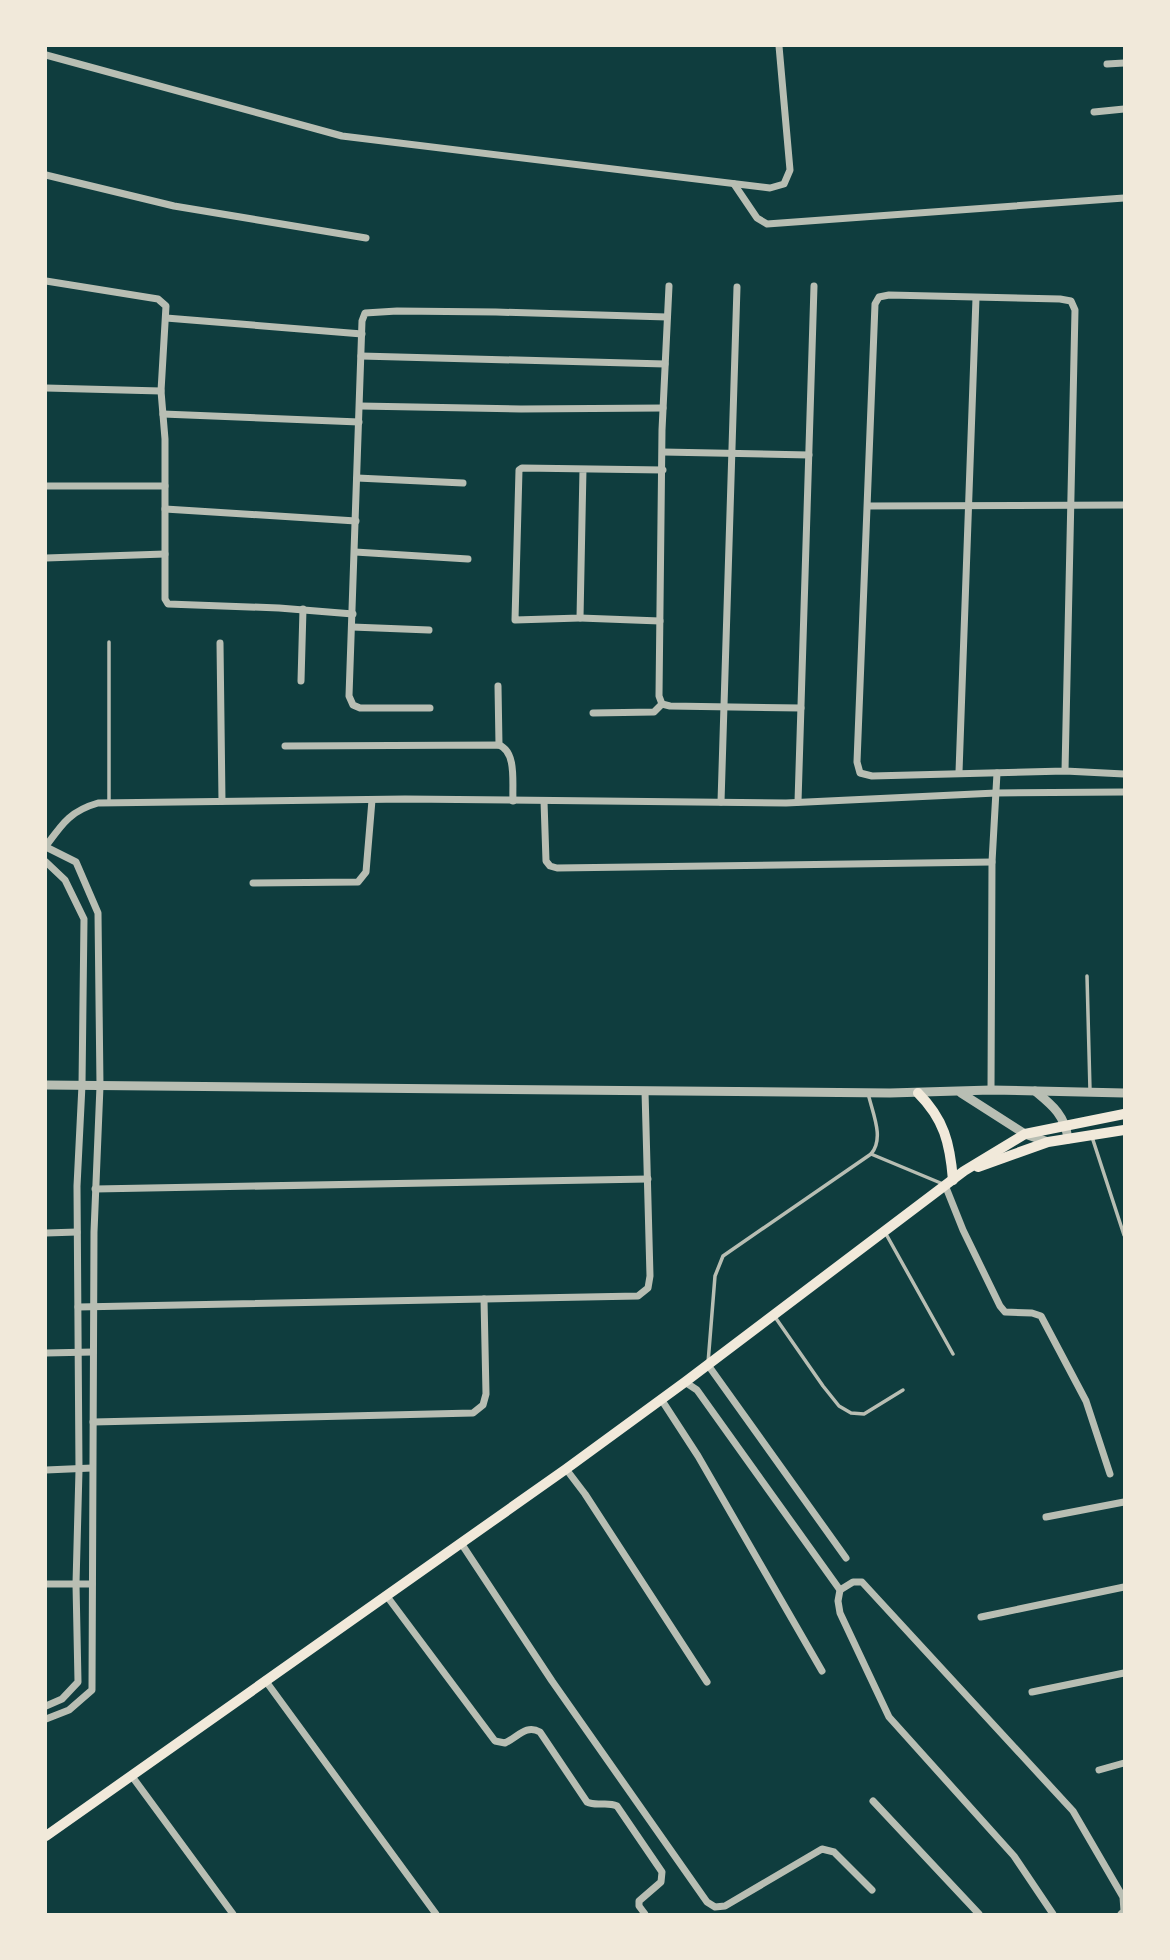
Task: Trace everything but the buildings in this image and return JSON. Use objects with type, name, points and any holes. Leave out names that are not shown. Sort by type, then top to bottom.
[{"type":"main road","points":[[918,1093],[940,1119],[952,1160],[949,1182]]},
{"type":"main road","points":[[46,1836],[566,1469],[964,1171],[1026,1134],[1125,1114]]},
{"type":"main road","points":[[964,1171],[1012,1157],[1048,1142],[1125,1129]]},
{"type":"street","points":[[46,55],[342,136],[770,188],[784,184],[790,170],[779,46]]},
{"type":"street","points":[[1107,64],[1125,63]]},
{"type":"street","points":[[1094,112],[1125,109]]},
{"type":"street","points":[[46,175],[174,206],[366,238]]},
{"type":"street","points":[[734,184],[757,218],[767,224],[1125,198]]},
{"type":"street","points":[[46,281],[158,299],[166,306],[162,391],[165,599],[168,604],[353,614]]},
{"type":"street","points":[[662,704],[659,696],[663,408],[668,286]]},
{"type":"street","points":[[798,802],[814,286]]},
{"type":"street","points":[[721,803],[737,287]]},
{"type":"street","points":[[1065,771],[1075,310],[1071,302],[1060,299],[889,295],[879,297],[875,304],[857,762],[860,773],[872,776],[1065,771],[1125,774]]},
{"type":"street","points":[[959,772],[976,298]]},
{"type":"street","points":[[430,708],[360,708],[353,705],[349,696],[362,321],[365,313],[496,312],[667,317]]},
{"type":"street","points":[[166,318],[362,334]]},
{"type":"street","points":[[361,356],[665,364]]},
{"type":"street","points":[[46,388],[162,391]]},
{"type":"street","points":[[360,406],[663,408]]},
{"type":"street","points":[[163,414],[359,422]]},
{"type":"street","points":[[663,452],[809,456]]},
{"type":"street","points":[[580,618],[583,469]]},
{"type":"street","points":[[660,621],[580,618],[520,621],[515,620],[514,615],[519,470],[663,470]]},
{"type":"street","points":[[357,478],[463,483]]},
{"type":"street","points":[[46,486],[165,486]]},
{"type":"street","points":[[868,506],[1125,505]]},
{"type":"street","points":[[165,509],[356,521]]},
{"type":"street","points":[[355,552],[468,559]]},
{"type":"street","points":[[46,558],[165,554]]},
{"type":"street","points":[[302,681],[303,610]]},
{"type":"street","points":[[352,627],[429,630]]},
{"type":"street","points":[[220,643],[222,801]]},
{"type":"street","points":[[498,686],[499,745]]},
{"type":"street","points":[[593,713],[654,712],[662,704],[723,708],[801,708]]},
{"type":"street","points":[[285,746],[499,745],[506,748],[510,755],[513,800]]},
{"type":"street","points":[[991,1090],[992,862],[997,773]]},
{"type":"street","points":[[46,1719],[69,1710],[92,1690],[95,1189],[100,1086],[98,913],[76,862],[46,846],[67,818],[81,808],[98,803],[513,800],[721,803],[996,793],[1125,792]]},
{"type":"street","points":[[253,883],[358,882],[363,879],[366,872],[372,800]]},
{"type":"street","points":[[544,801],[546,861],[557,868],[992,862]]},
{"type":"street","points":[[46,862],[65,880],[84,919],[77,1232],[78,1682],[62,1699],[46,1706]]},
{"type":"street","points":[[46,1085],[1125,1093]]},
{"type":"street","points":[[78,1307],[638,1296],[648,1288],[650,1276],[645,1091]]},
{"type":"street","points":[[1035,1091],[1056,1108],[1066,1124],[1068,1139]]},
{"type":"street","points":[[961,1093],[1026,1134],[1048,1142]]},
{"type":"street","points":[[95,1189],[648,1179]]},
{"type":"street","points":[[949,1182],[963,1230],[1000,1306],[1005,1312],[1041,1316],[1086,1401],[1110,1474]]},
{"type":"street","points":[[46,1233],[77,1232]]},
{"type":"street","points":[[93,1422],[473,1413],[483,1405],[486,1394],[484,1299]]},
{"type":"street","points":[[46,1353],[93,1352]]},
{"type":"street","points":[[708,1365],[846,1558]]},
{"type":"street","points":[[685,1382],[697,1390],[840,1590],[840,1613],[889,1717],[1014,1856],[1053,1914]]},
{"type":"street","points":[[661,1399],[698,1456],[822,1671]]},
{"type":"street","points":[[46,1470],[79,1471],[92,1468]]},
{"type":"street","points":[[566,1469],[707,1682]]},
{"type":"street","points":[[1046,1517],[1125,1502]]},
{"type":"street","points":[[460,1543],[552,1681],[707,1902],[715,1907],[725,1906],[822,1849],[834,1852],[872,1890]]},
{"type":"street","points":[[840,1590],[853,1582],[862,1582],[1073,1811],[1123,1897],[1124,1911],[1121,1914]]},
{"type":"street","points":[[46,1584],[92,1584]]},
{"type":"street","points":[[981,1617],[1125,1587]]},
{"type":"street","points":[[386,1595],[495,1741],[505,1743],[525,1730],[534,1729],[540,1732],[587,1802],[597,1805],[611,1803],[617,1806],[662,1872],[661,1882],[639,1900],[639,1906],[645,1914]]},
{"type":"street","points":[[1032,1692],[1125,1673]]},
{"type":"street","points":[[265,1680],[436,1914]]},
{"type":"street","points":[[1099,1770],[1125,1763]]},
{"type":"street","points":[[131,1775],[233,1914]]},
{"type":"street","points":[[873,1801],[979,1914]]},
{"type":"lane","points":[[109,642],[109,803]]},
{"type":"lane","points":[[1087,976],[1090,1092]]},
{"type":"lane","points":[[708,1365],[715,1276],[723,1256],[877,1148],[878,1138],[868,1093]]},
{"type":"lane","points":[[1091,1135],[1125,1235]]},
{"type":"lane","points":[[871,1154],[949,1182]]},
{"type":"lane","points":[[885,1231],[953,1354]]},
{"type":"lane","points":[[773,1315],[823,1386],[839,1406],[851,1413],[864,1414],[903,1390]]}]
